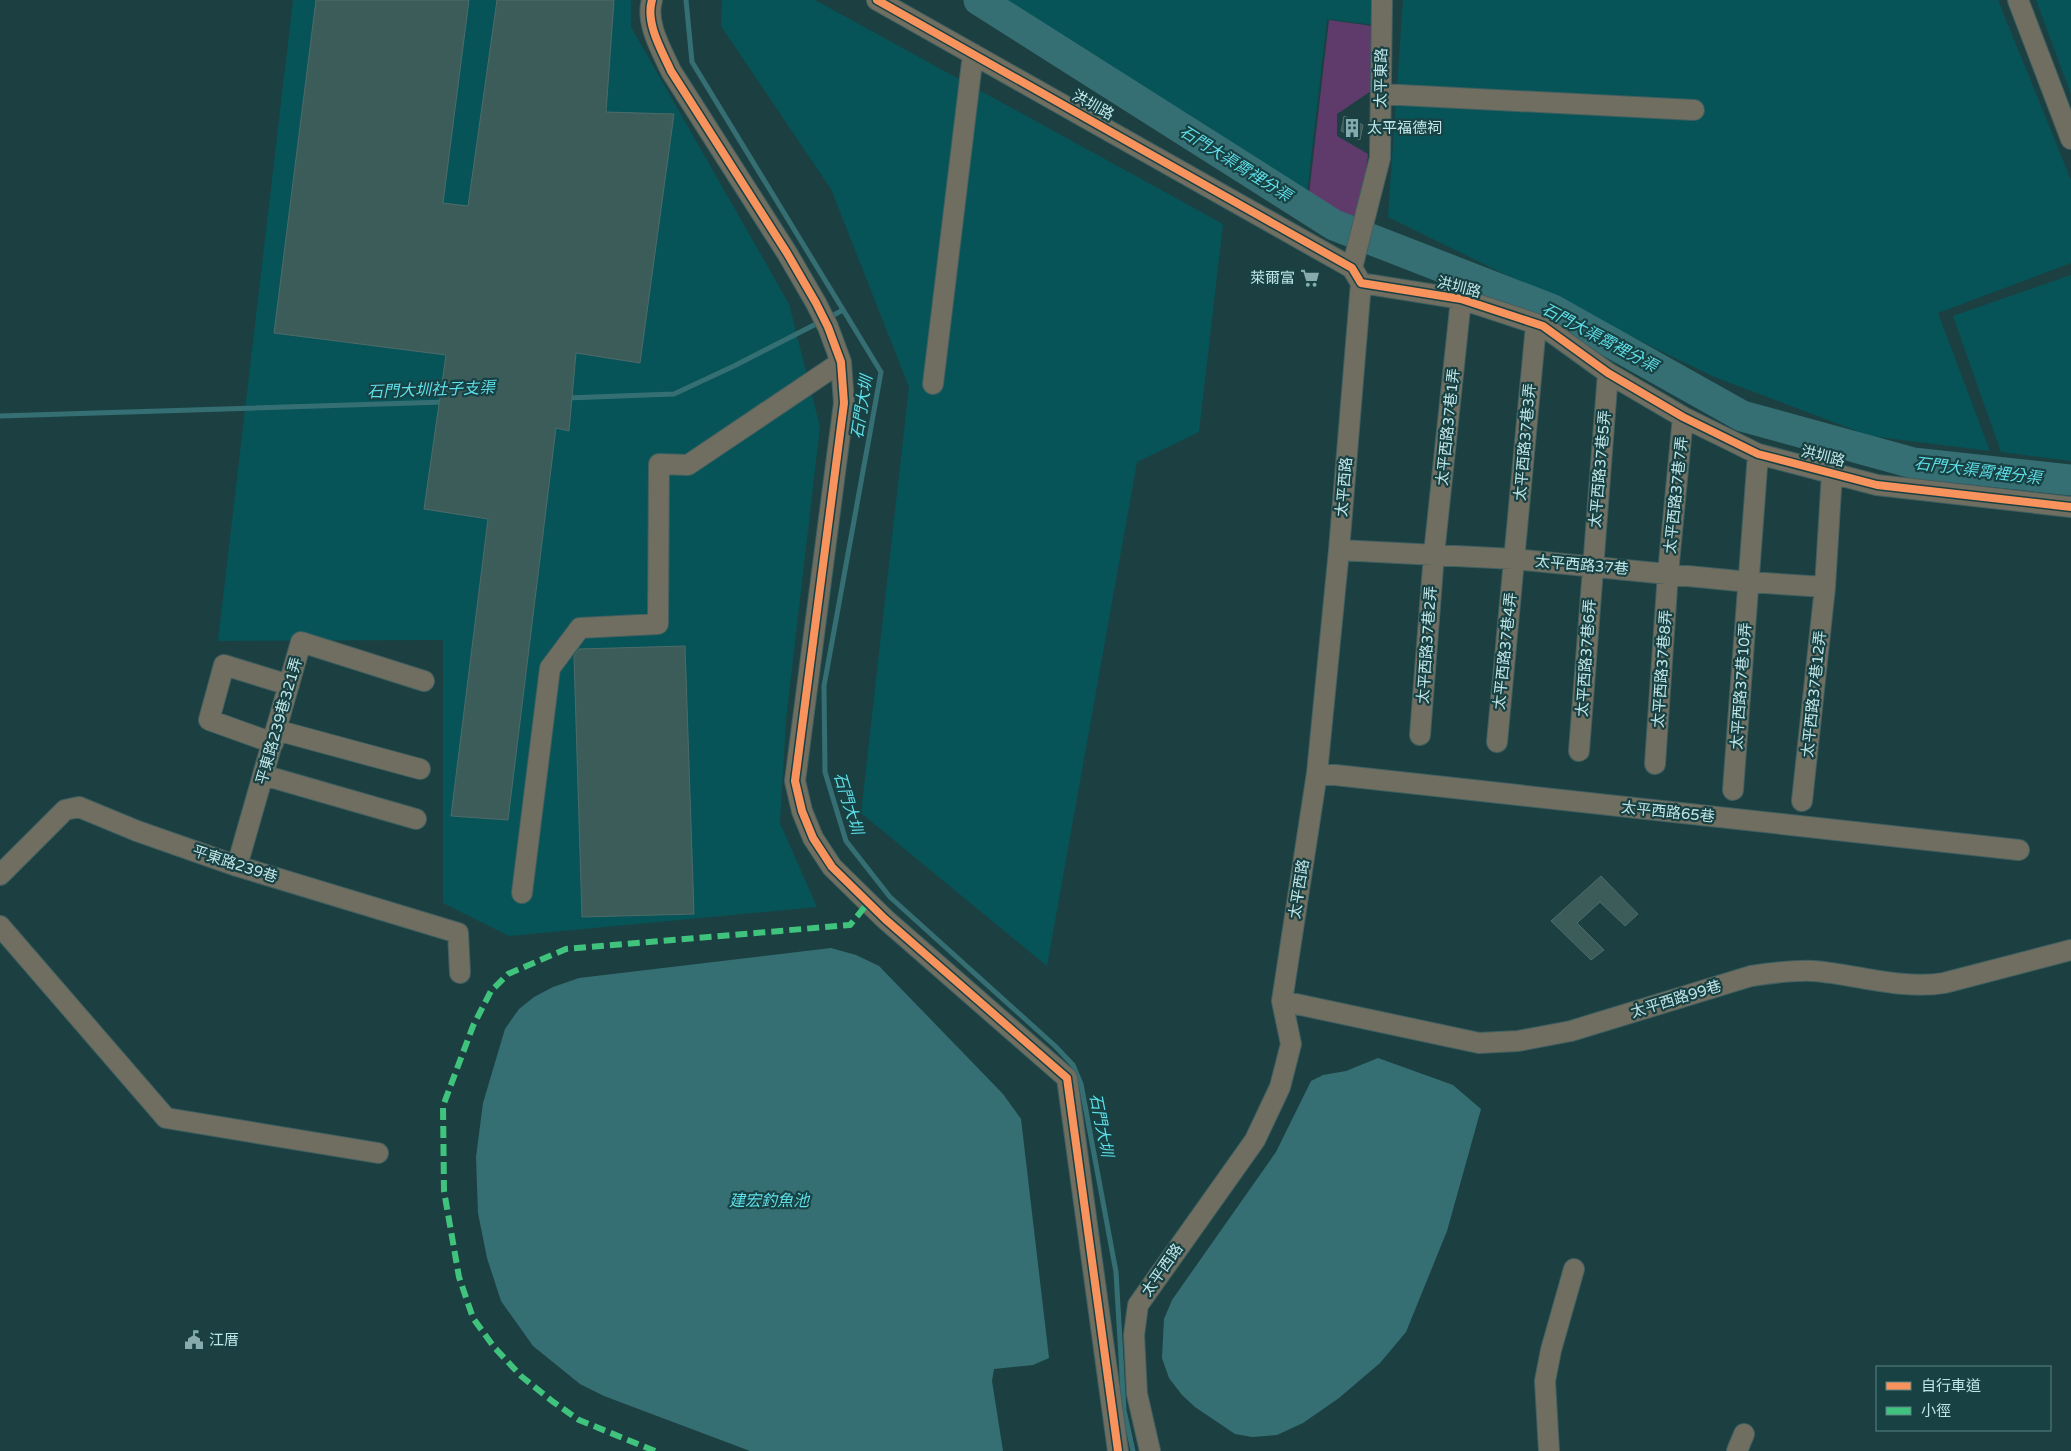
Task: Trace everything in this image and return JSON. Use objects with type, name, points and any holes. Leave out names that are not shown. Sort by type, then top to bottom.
[{"type":"street","points":[[652,0],[649,10],[658,43],[671,72],[787,253],[828,327],[841,362],[844,403],[795,781],[802,811],[813,838],[832,867],[868,903],[1067,1078],[1118,1451]]},
{"type":"street","name":"洪圳路","points":[[877,0],[1357,275],[1461,299],[1543,326],[1608,373],[1683,417],[1758,454],[1876,485],[2071,507]]},
{"type":"street","name":"太平東路","points":[[1357,275],[1358,247],[1380,158],[1382,0]]},
{"type":"street","points":[[2018,0],[2071,139]]},
{"type":"street","points":[[933,384],[973,54]]},
{"type":"street","points":[[1381,94],[1694,110]]},
{"type":"street","name":"太平西路","points":[[1150,1451],[1137,1394],[1134,1336],[1138,1305],[1255,1140],[1280,1087],[1291,1044],[1282,1001],[1317,773],[1339,550],[1357,275]]},
{"type":"street","name":"太平西路37巷1弄","points":[[1434,554],[1461,299]]},
{"type":"street","name":"太平西路37巷3弄","points":[[1514,559],[1536,325]]},
{"type":"street","points":[[522,893],[550,668],[580,628],[658,624],[659,464],[688,465],[841,362]]},
{"type":"street","name":"太平西路37巷5弄","points":[[1593,566],[1608,373]]},
{"type":"street","name":"太平西路37巷7弄","points":[[1668,573],[1683,417]]},
{"type":"street","name":"太平西路37巷10弄","points":[[1733,790],[1758,454]]},
{"type":"street","name":"太平西路37巷12弄","points":[[1802,801],[1825,587],[1832,473]]},
{"type":"street","name":"太平西路37巷","points":[[1339,550],[1514,559],[1749,582],[1825,587]]},
{"type":"street","name":"太平西路37巷2弄","points":[[1420,735],[1434,554]]},
{"type":"street","name":"太平西路37巷4弄","points":[[1496,742],[1514,559]]},
{"type":"street","name":"太平西路37巷6弄","points":[[1579,751],[1593,566]]},
{"type":"street","name":"太平西路37巷8弄","points":[[1655,764],[1668,573]]},
{"type":"street","name":"平東路239巷321弄","points":[[237,866],[301,642],[424,681]]},
{"type":"street","points":[[289,685],[224,665],[209,720],[420,769]]},
{"type":"street","name":"太平西路65巷","points":[[1317,773],[2019,850]]},
{"type":"street","points":[[263,775],[416,819]]},
{"type":"street","name":"平東路239巷","points":[[0,875],[65,810],[79,807],[137,831],[237,866],[458,933],[460,973]]},
{"type":"street","points":[[0,926],[166,1118],[378,1153]]},
{"type":"street","name":"太平西路99巷","points":[[1282,1001],[1479,1042],[1518,1041],[1571,1031],[1751,976],[1781,972],[1813,971],[1923,986],[1944,983],[2071,950]]},
{"type":"street","points":[[1549,1451],[1545,1381],[1551,1350],[1574,1269]]},
{"type":"shaded area","points":[[293,0],[631,0],[631,27],[789,304],[820,427],[786,720],[780,823],[817,907],[509,936],[443,903],[443,640],[218,641]]},
{"type":"shaded area","points":[[722,0],[815,0],[1223,224],[1199,432],[1137,462],[1047,966],[861,813],[909,387],[831,189],[721,26]]},
{"type":"shaded area","points":[[996,0],[1377,0],[1375,25],[1327,19],[1306,202]]},
{"type":"shaded area","points":[[1403,0],[1998,0],[2071,180],[2071,263],[1938,313],[1990,451],[1870,436],[1712,376],[1388,217]]},
{"type":"shaded area","points":[[2036,0],[2071,0],[2071,94]]},
{"type":"shaded area","points":[[1329,20],[1379,27],[1374,89],[1337,114],[1337,136],[1368,154],[1359,230],[1336,221],[1308,203]]},
{"type":"shaded area","points":[[2071,275],[2071,461],[2001,452],[1953,316]]},
{"type":"water","name":"建宏釣魚池","points":[[831,948],[856,955],[879,966],[1003,1094],[1021,1119],[1049,1358],[1033,1365],[994,1369],[992,1381],[1003,1451],[750,1451],[604,1396],[580,1384],[533,1346],[501,1301],[487,1258],[478,1213],[476,1157],[483,1103],[505,1029],[519,1009],[534,997],[553,987],[579,978]]},
{"type":"water","points":[[1378,1058],[1453,1085],[1481,1109],[1447,1231],[1406,1332],[1380,1363],[1339,1398],[1303,1423],[1277,1435],[1252,1437],[1235,1434],[1195,1407],[1182,1395],[1169,1378],[1162,1358],[1164,1319],[1172,1300],[1276,1152],[1311,1081],[1323,1075],[1346,1071]]},
{"type":"building","points":[[316,0],[469,0],[443,203],[468,206],[497,0],[614,0],[606,112],[674,114],[640,363],[576,353],[569,431],[556,428],[508,820],[451,816],[488,519],[424,509],[446,355],[274,333]]},
{"type":"building","name":"太平福德祠","points":[[1344,116],[1363,125],[1360,140],[1341,131]]},
{"type":"building","points":[[685,646],[694,914],[582,917],[574,656],[579,649]]},
{"type":"building","points":[[1601,876],[1638,914],[1625,926],[1600,902],[1577,923],[1604,950],[1591,960],[1551,921]]},
{"type":"waterway","name":"石門大圳","points":[[686,0],[692,62],[881,372],[824,686],[825,772],[846,841],[890,897],[1055,1046],[1073,1065],[1081,1084],[1116,1272],[1124,1410],[1133,1451]]},
{"type":"waterway","name":"石門大渠霄裡分渠","points":[[979,0],[1334,225],[1553,310],[1742,416],[1913,463],[2071,480]]},
{"type":"waterway","name":"石門大圳社子支渠","points":[[828,318],[843,310]]},
{"type":"waterway","name":"石門大圳社子支渠","points":[[566,398],[674,394],[820,322]]},
{"type":"waterway","name":"石門大圳社子支渠","points":[[0,416],[445,402]]},
{"type":"marked path","points":[[655,1451],[579,1420],[552,1401],[521,1376],[494,1347],[473,1318],[459,1277],[444,1191],[443,1106],[473,1026],[491,991],[508,974],[566,949],[850,925],[868,903]]},
{"type":"cycle path","points":[[652,0],[650,9],[653,27],[659,46],[671,71],[787,253],[828,327],[841,362],[844,403],[795,781],[802,811],[813,838],[832,867],[885,919],[1067,1078],[1118,1451]]},
{"type":"cycle path","points":[[877,0],[1352,268],[1361,283],[1461,299],[1543,326],[1608,373],[1683,417],[1758,454],[1877,485],[2071,507]]},
{"type":"place","name":"太平福德祠","points":[[1352,128]]},
{"type":"place","name":"萊爾富","points":[[1310,278]]},
{"type":"place","name":"江厝","points":[[194,1340]]}]
